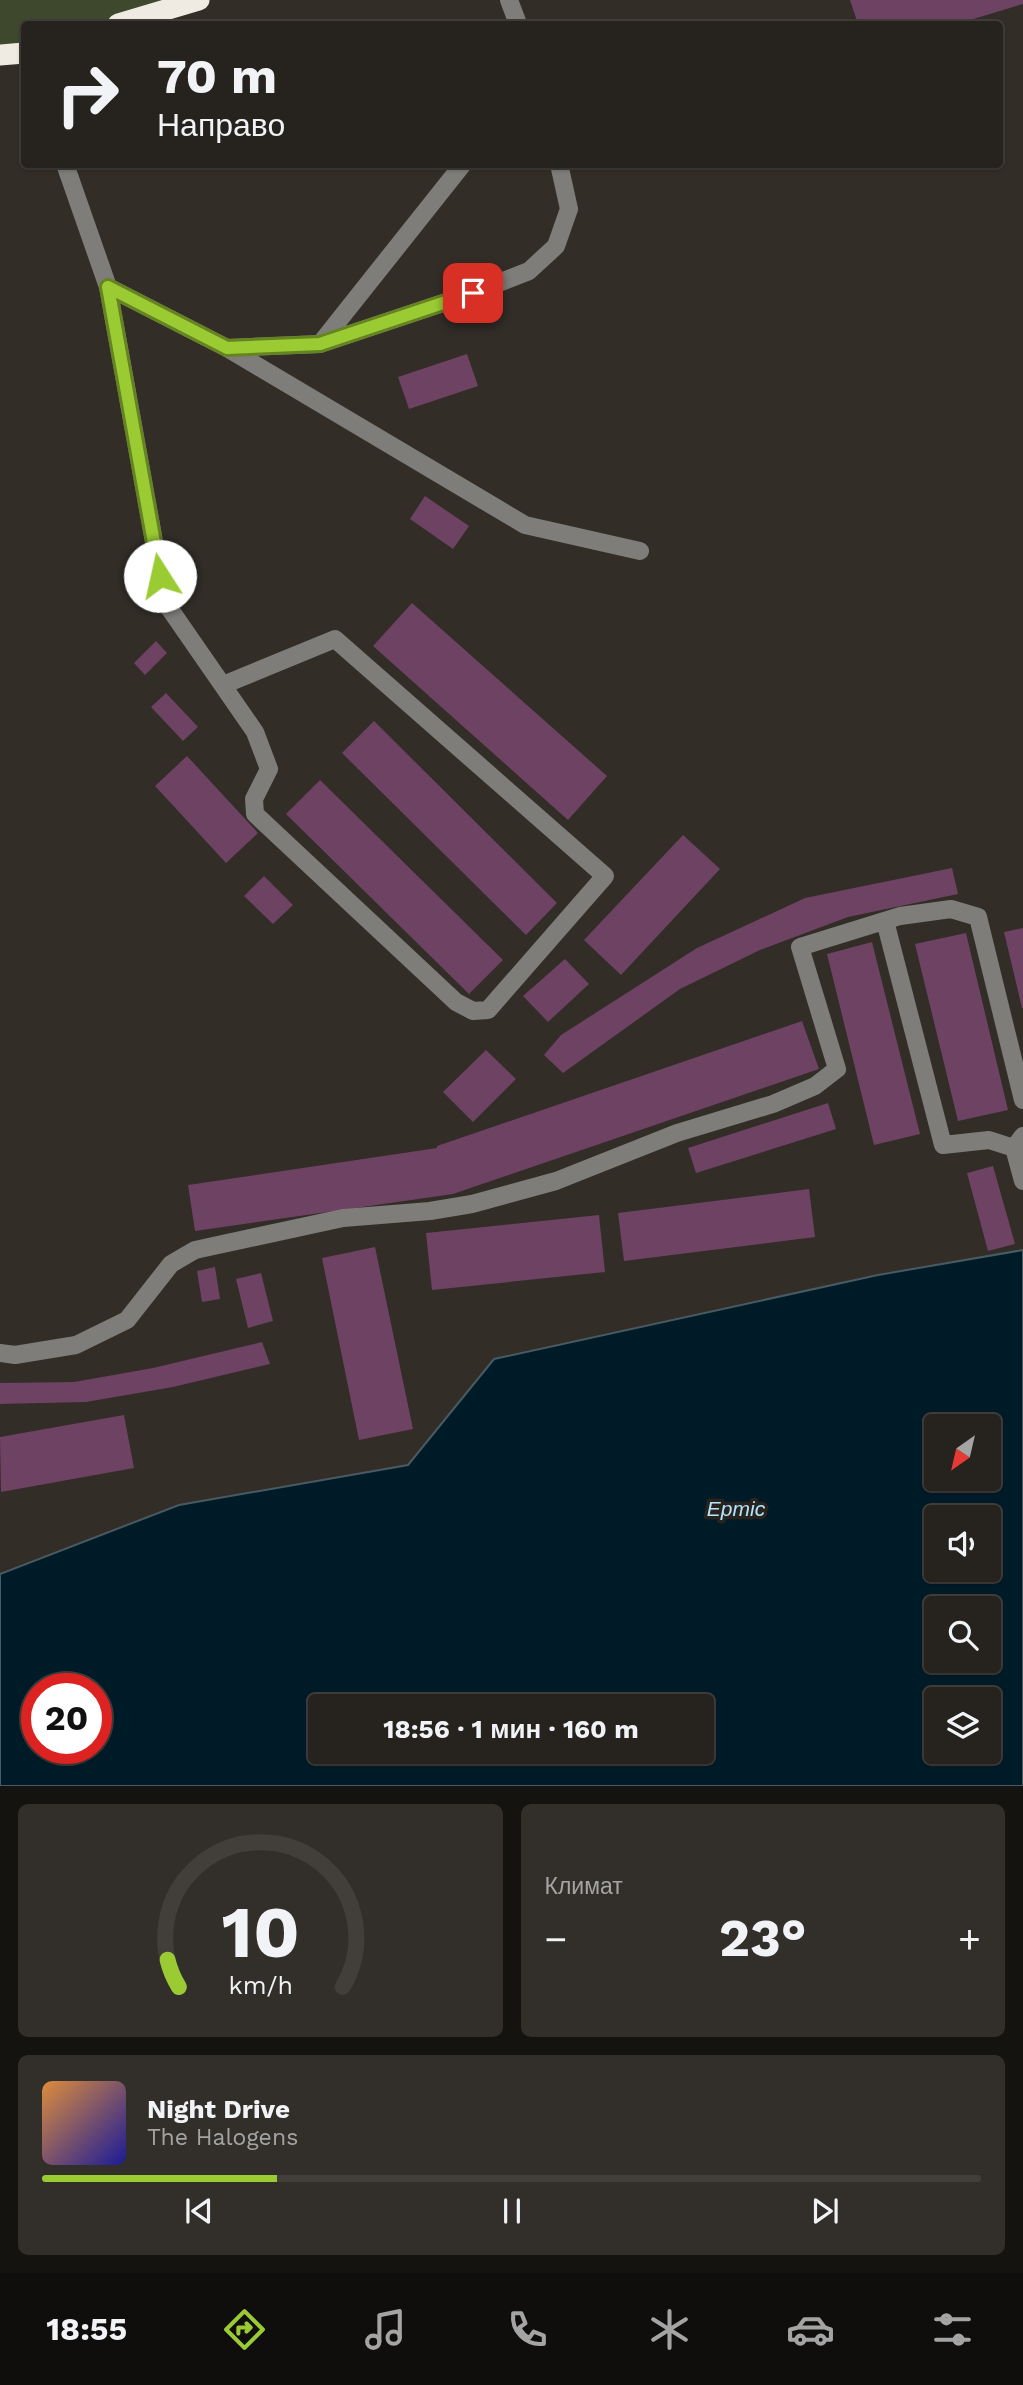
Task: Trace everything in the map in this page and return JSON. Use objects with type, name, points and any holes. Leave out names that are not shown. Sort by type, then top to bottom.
[{"type":"highway","points":[[128,21],[199,0]]},
{"type":"highway","points":[[0,55],[21,53]]},
{"type":"lane","points":[[509,0],[517,21]]},
{"type":"lane","points":[[66,168],[108,287],[165,602],[255,732],[269,769],[254,799],[256,814],[456,1002],[473,1011],[488,1010],[604,876],[335,639],[223,685]]},
{"type":"lane","points":[[320,344],[460,168]]},
{"type":"lane","points":[[227,348],[320,344],[473,293],[529,271],[556,246],[569,209],[560,168]]},
{"type":"lane","points":[[108,287],[227,348],[525,525],[640,551]]},
{"type":"lane","points":[[0,1353],[15,1354],[76,1345],[127,1320],[171,1264],[195,1250],[343,1219],[430,1211],[472,1204],[556,1181],[677,1133],[773,1104],[815,1086],[837,1069],[800,947],[900,916],[951,909],[978,917],[1023,1100]]},
{"type":"lane","points":[[885,921],[943,1145],[989,1140],[1018,1142],[1023,1181]]},
{"type":"green space","points":[[0,0],[162,0],[107,21],[21,21],[21,53],[0,55]]},
{"type":"water","name":"Ертіс","points":[[1023,1250],[1023,1786],[0,1786],[0,1574],[179,1505],[408,1465],[494,1359],[878,1275]]},
{"type":"building","points":[[850,0],[1023,0],[1023,4],[967,21],[857,21]]},
{"type":"building","points":[[467,354],[478,386],[409,409],[398,377]]},
{"type":"building","points":[[425,496],[469,526],[453,549],[410,519]]},
{"type":"building","points":[[412,603],[607,776],[568,820],[373,646]]},
{"type":"building","points":[[156,641],[167,653],[145,675],[134,663]]},
{"type":"building","points":[[166,693],[198,727],[183,741],[151,707]]},
{"type":"building","points":[[374,721],[557,903],[526,935],[342,753]]},
{"type":"building","points":[[187,756],[258,833],[226,863],[155,786]]},
{"type":"building","points":[[320,780],[503,960],[469,994],[286,814]]},
{"type":"building","points":[[683,835],[720,869],[621,975],[584,940]]},
{"type":"building","points":[[952,868],[958,894],[848,917],[760,950],[680,989],[563,1073],[544,1055],[561,1035],[697,948],[805,898]]},
{"type":"building","points":[[264,876],[293,905],[273,924],[244,896]]},
{"type":"building","points":[[1023,928],[1023,1008],[1022,1008],[1004,932]]},
{"type":"building","points":[[966,933],[1008,1110],[958,1121],[915,944]]},
{"type":"building","points":[[872,942],[920,1134],[874,1145],[827,954]]},
{"type":"building","points":[[565,959],[589,984],[548,1022],[523,996]]},
{"type":"building","points":[[802,1021],[819,1069],[453,1194],[195,1231],[188,1185],[437,1148]]},
{"type":"building","points":[[486,1050],[516,1079],[473,1122],[443,1092]]},
{"type":"building","points":[[828,1103],[836,1129],[696,1173],[688,1148]]},
{"type":"building","points":[[993,1166],[1015,1244],[988,1251],[967,1173]]},
{"type":"building","points":[[809,1189],[815,1237],[624,1261],[618,1213]]},
{"type":"building","points":[[599,1215],[605,1272],[432,1290],[426,1233]]},
{"type":"building","points":[[375,1247],[413,1429],[359,1440],[322,1258]]},
{"type":"building","points":[[215,1267],[220,1299],[202,1302],[197,1271]]},
{"type":"building","points":[[261,1273],[273,1321],[248,1328],[236,1279]]},
{"type":"building","points":[[262,1342],[270,1364],[173,1387],[86,1402],[0,1404],[0,1383],[74,1382],[153,1368]]},
{"type":"building","points":[[124,1415],[134,1468],[1,1492],[0,1437]]},
{"type":"route","points":[[160,576],[108,287],[227,348],[320,344],[473,293]]}]
